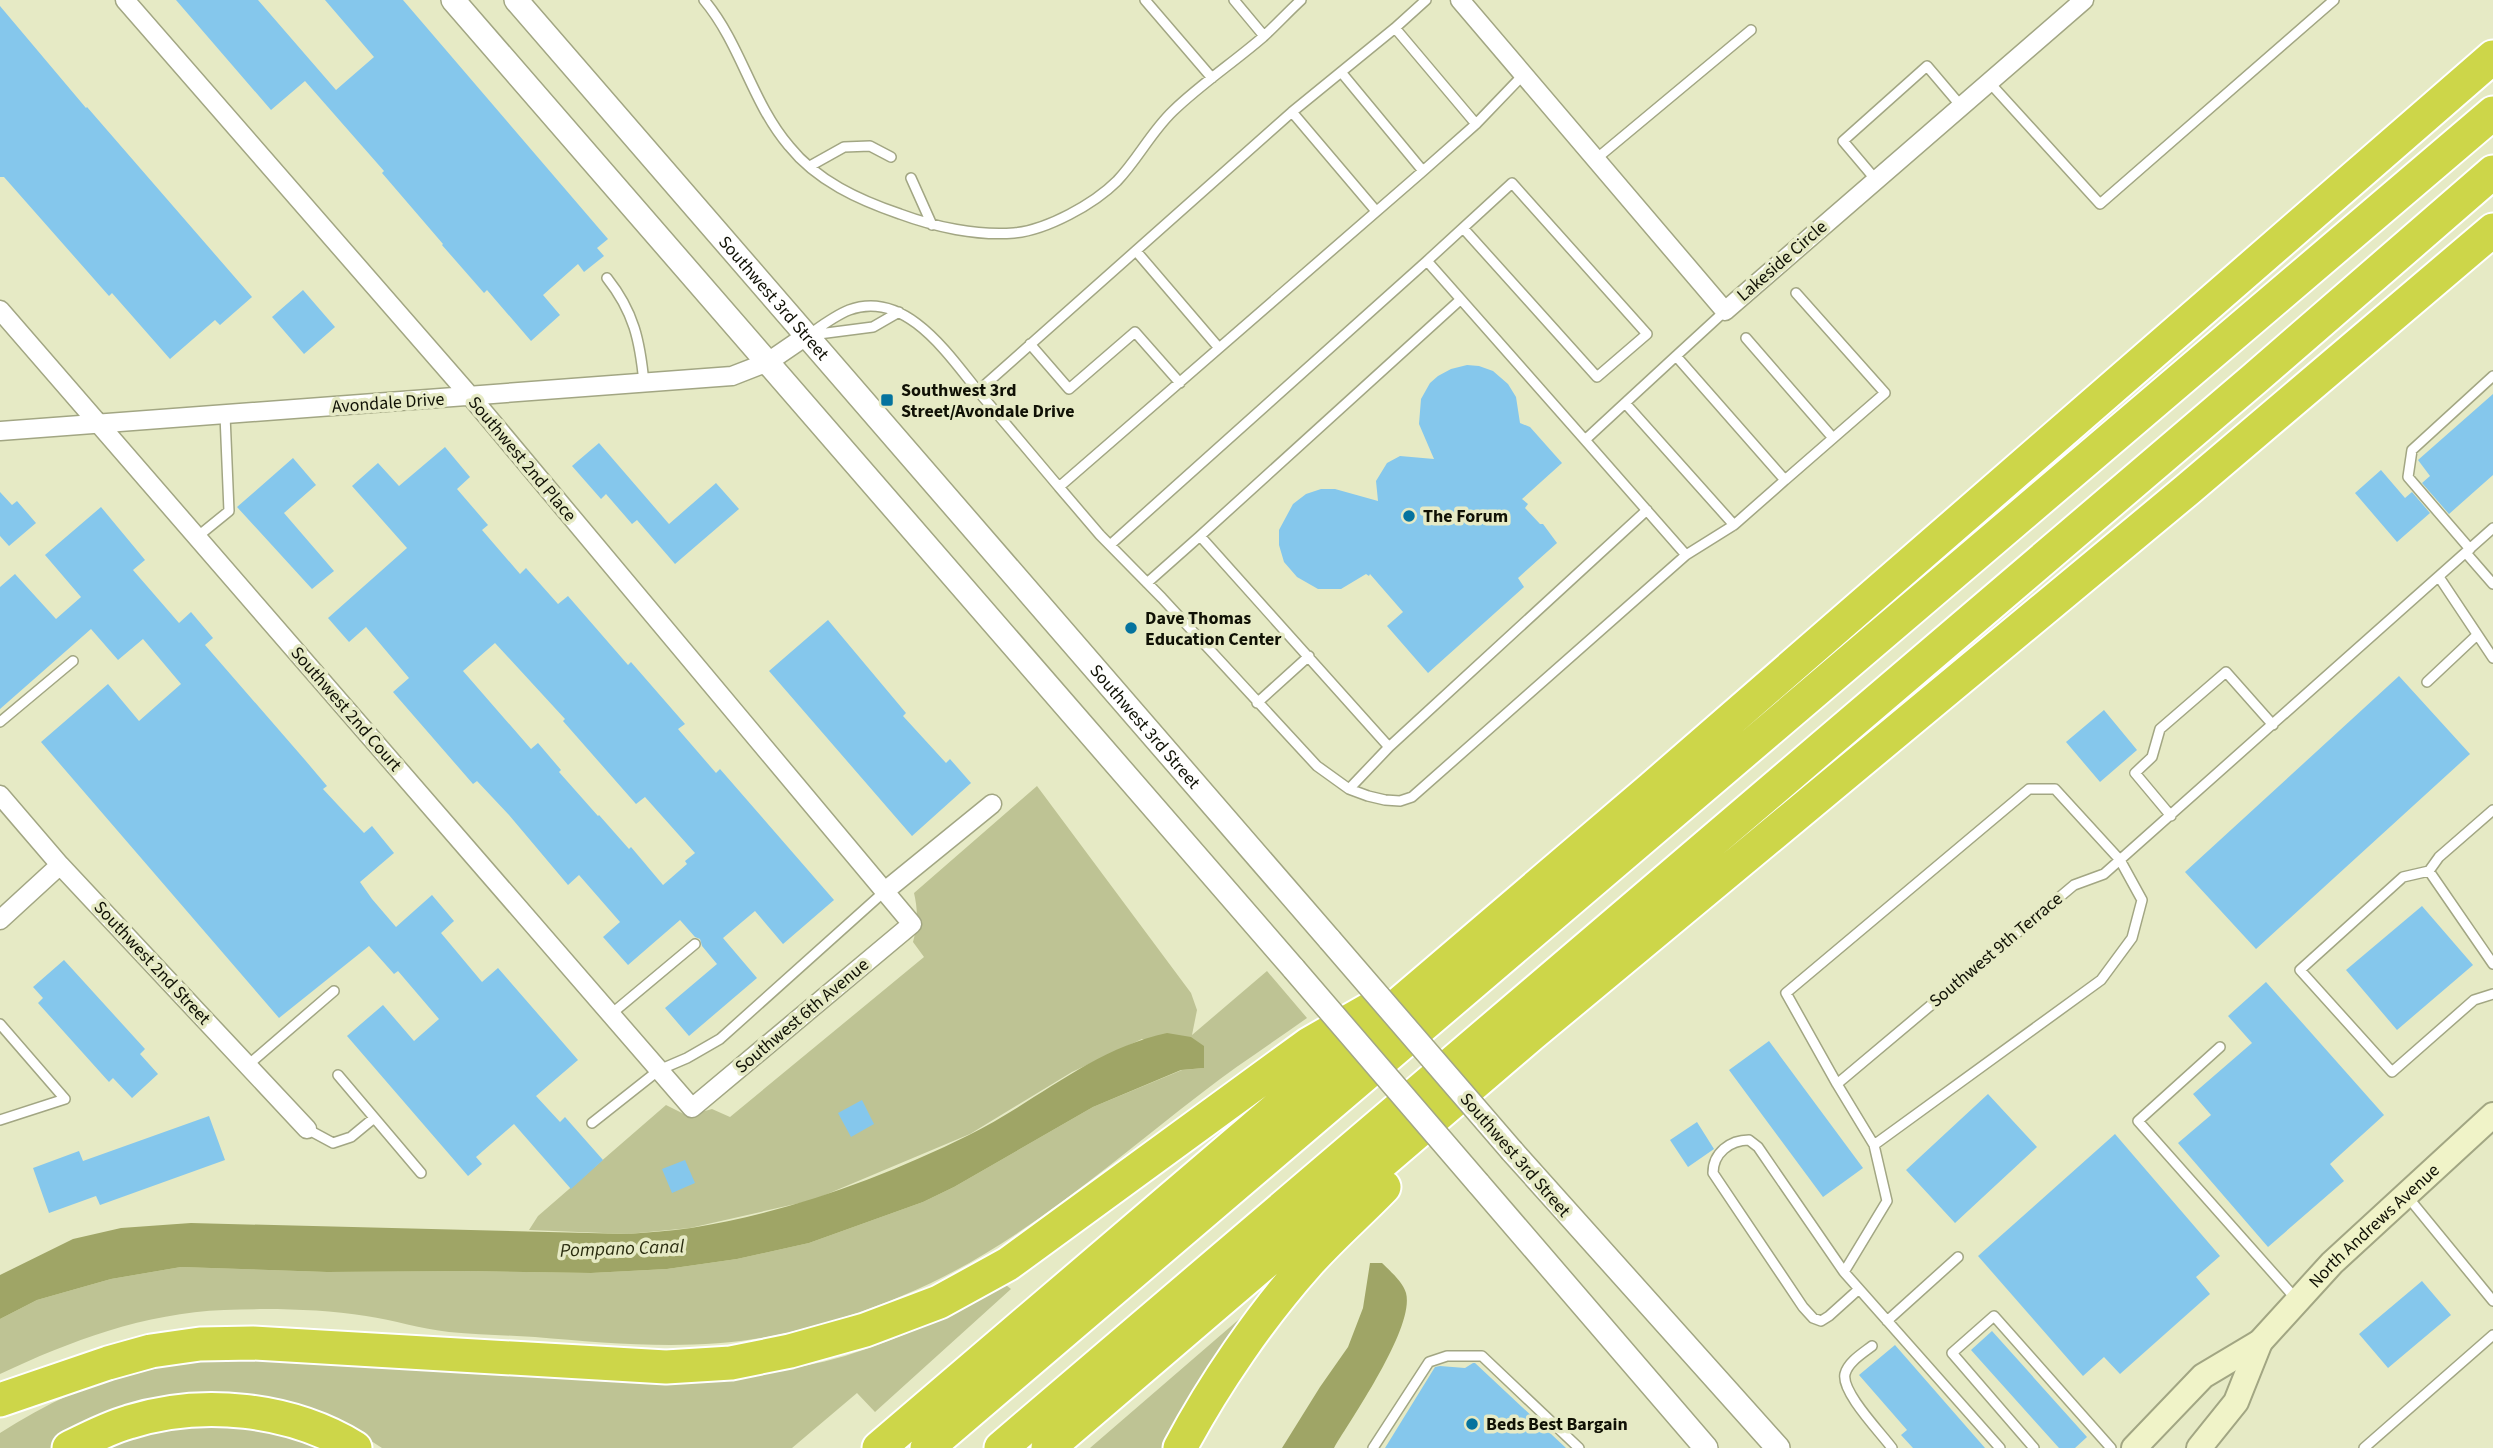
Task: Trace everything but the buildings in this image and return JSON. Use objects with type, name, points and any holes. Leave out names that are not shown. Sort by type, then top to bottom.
[{"type":"highway","points":[[879,1448],[1663,779],[2493,57]]},
{"type":"highway","points":[[927,1448],[2493,113]]},
{"type":"highway","points":[[1001,1448],[2493,172]]},
{"type":"highway","points":[[1048,1448],[1532,1034],[2196,482],[2493,230]]},
{"type":"highway","points":[[0,1399],[129,1357],[200,1344],[253,1343],[666,1367],[720,1364],[763,1357],[865,1331],[939,1302],[1007,1264],[1309,1044],[1444,966]]},
{"type":"highway","points":[[1180,1448],[1228,1369],[1302,1270],[1532,1034]]},
{"type":"highway","points":[[0,1409],[47,1384]]},
{"type":"highway","points":[[69,1448],[129,1422],[170,1413],[216,1410],[258,1414],[302,1423],[339,1438],[355,1448]]},
{"type":"main road","name":"North Andrews Avenue","points":[[2134,1448],[2203,1376],[2260,1342],[2332,1263],[2493,1115]]},
{"type":"main road","name":"North Andrews Avenue","points":[[2205,1446],[2236,1402],[2260,1342]]},
{"type":"street","name":"Southwest 2nd Place","points":[[125,0],[471,397],[912,924]]},
{"type":"street","points":[[453,0],[1706,1448]]},
{"type":"street","name":"Southwest 3rd Street","points":[[516,0],[1512,1151],[1778,1448]]},
{"type":"street","name":"Lakeside Circle","points":[[1460,0],[1725,311],[2084,0]]},
{"type":"street","name":"Southwest 2nd Court","points":[[0,310],[692,1108]]},
{"type":"street","name":"Avondale Drive","points":[[0,431],[732,376],[768,362],[806,336]]},
{"type":"street","name":"Southwest 2nd Street","points":[[0,795],[60,865],[307,1129]]},
{"type":"street","points":[[885,891],[992,804]]},
{"type":"street","points":[[0,920],[60,865]]},
{"type":"street","name":"Southwest 6th Avenue","points":[[692,1108],[912,924]]},
{"type":"lane","points":[[704,0],[720,19],[775,127],[789,147],[840,189],[870,204],[932,225],[982,232],[1016,233],[1063,218],[1094,200],[1116,181],[1160,123],[1264,36],[1301,0]]},
{"type":"lane","points":[[1145,0],[1212,78]]},
{"type":"lane","points":[[1234,0],[1264,36]]},
{"type":"lane","points":[[978,391],[1292,112],[1426,0]]},
{"type":"lane","points":[[1989,82],[2100,204],[2334,0]]},
{"type":"lane","points":[[1395,28],[1476,124]]},
{"type":"lane","points":[[1596,159],[1751,30]]},
{"type":"lane","points":[[1876,180],[1843,141],[1927,66],[1961,106]]},
{"type":"lane","points":[[1341,72],[1423,171]]},
{"type":"lane","points":[[1059,487],[1476,124],[1524,74]]},
{"type":"lane","points":[[1292,112],[1376,211]]},
{"type":"lane","points":[[810,166],[844,147],[870,146],[891,157]]},
{"type":"lane","points":[[911,178],[932,225]]},
{"type":"lane","points":[[1110,545],[1512,183],[1647,334],[1597,377],[1463,228]]},
{"type":"lane","points":[[1136,251],[1219,348]]},
{"type":"lane","points":[[1427,261],[1686,555]]},
{"type":"lane","points":[[607,278],[622,297],[632,318],[641,348],[644,383]]},
{"type":"lane","points":[[806,336],[848,311],[865,306],[899,312],[912,319],[938,342],[1110,545],[1317,766],[1349,789],[1385,800],[1400,800],[1412,797],[1686,555],[1734,525],[1885,393],[1796,293]]},
{"type":"lane","points":[[1147,583],[1460,300]]},
{"type":"lane","points":[[1585,440],[1725,311]]},
{"type":"lane","points":[[806,336],[873,327],[899,312]]},
{"type":"lane","points":[[1030,344],[1069,389],[1135,331],[1180,383]]},
{"type":"lane","points":[[1746,338],[1833,438]]},
{"type":"lane","points":[[1676,356],[1785,480]]},
{"type":"lane","points":[[2493,376],[2412,450],[2409,477],[2493,584]]},
{"type":"lane","points":[[1625,402],[1734,525]]},
{"type":"lane","points":[[197,537],[229,511],[225,415]]},
{"type":"lane","points":[[1349,789],[1389,747],[1647,510]]},
{"type":"lane","name":"Southwest 9th Terrace","points":[[1837,1084],[2074,885],[2104,874],[2493,528]]},
{"type":"lane","points":[[1200,536],[1389,747]]},
{"type":"lane","points":[[2439,578],[2493,659]]},
{"type":"lane","points":[[2427,682],[2477,635]]},
{"type":"lane","points":[[1257,703],[1309,656]]},
{"type":"lane","points":[[0,722],[73,661]]},
{"type":"lane","points":[[2171,816],[2135,773],[2152,757],[2160,729],[2226,672],[2273,725]]},
{"type":"lane","points":[[1844,1272],[1887,1201],[1874,1145],[1786,993],[2029,789],[2055,789],[2120,860],[2142,900],[2132,938],[2101,980],[1874,1145]]},
{"type":"lane","points":[[2493,810],[2439,857],[2429,871],[2403,877],[2300,970],[2392,1072],[2474,1000],[2493,994]]},
{"type":"lane","points":[[2429,871],[2493,964]]},
{"type":"lane","points":[[592,1123],[659,1070],[720,1039],[885,891]]},
{"type":"lane","points":[[610,1015],[695,944]]},
{"type":"lane","points":[[248,1065],[334,991]]},
{"type":"lane","points":[[0,1024],[65,1098],[0,1120]]},
{"type":"lane","points":[[2220,1047],[2138,1121],[2298,1301]]},
{"type":"lane","points":[[338,1075],[421,1173]]},
{"type":"lane","points":[[307,1129],[333,1143],[351,1137],[374,1118]]},
{"type":"lane","points":[[1859,1289],[1821,1321],[1813,1318],[1713,1173],[1713,1164],[1727,1146],[1739,1140],[1749,1140],[1758,1147],[1844,1272],[2000,1448]]},
{"type":"lane","points":[[2405,1195],[2493,1301]]},
{"type":"lane","points":[[1887,1321],[1958,1257]]},
{"type":"lane","points":[[2034,1448],[1952,1353],[1993,1316],[2111,1448]]},
{"type":"lane","points":[[2364,1448],[2493,1335]]},
{"type":"lane","points":[[1872,1346],[1852,1362],[1845,1373],[1846,1384],[1852,1396],[1892,1448]]},
{"type":"lane","points":[[1373,1448],[1429,1362],[1447,1356],[1482,1356],[1579,1448]]},
{"type":"shaded area","points":[[1037,786],[1191,993],[1197,1010],[1192,1035],[1267,971],[1307,1018],[1216,1082],[1060,1204],[984,1254],[945,1276],[874,1307],[813,1326],[751,1340],[690,1345],[627,1344],[449,1332],[331,1312],[224,1310],[166,1317],[109,1331],[53,1350],[0,1374],[0,1319],[37,1300],[111,1279],[181,1267],[327,1272],[591,1273],[667,1269],[737,1259],[809,1243],[923,1202],[1093,1107],[1182,1070],[1204,1068],[1142,1039],[1072,1072],[970,1134],[813,1200],[690,1228],[628,1234],[529,1230],[538,1216],[666,1105],[684,1114],[712,1109],[730,1117],[924,957],[913,942],[917,917],[914,893]]},
{"type":"shaded area","points":[[1006,1285],[1011,1289],[875,1412],[857,1393],[792,1448],[382,1448],[351,1428],[307,1411],[74,1433],[51,1448],[0,1448],[0,1433],[34,1412],[89,1387],[161,1365],[264,1357],[719,1380],[845,1356],[927,1325]]},
{"type":"shaded area","points":[[1244,1315],[1247,1319],[1166,1448],[1090,1448]]},
{"type":"shaded area","points":[[170,1423],[267,1426],[329,1448],[93,1448]]},
{"type":"water","name":"Pompano Canal","points":[[1167,1033],[1191,1037],[1204,1046],[1204,1068],[1181,1070],[1093,1107],[923,1202],[809,1243],[737,1259],[667,1269],[591,1273],[327,1272],[181,1267],[111,1279],[37,1300],[0,1319],[0,1275],[73,1239],[121,1228],[191,1223],[628,1234],[691,1228],[763,1213],[833,1192],[936,1151],[994,1122],[1114,1051]]},
{"type":"water","points":[[1370,1263],[1382,1263],[1406,1293],[1406,1308],[1392,1349],[1334,1448],[1282,1448],[1348,1347],[1363,1308]]},
{"type":"place","name":"Southwest 3rd Street/Avondale Drive","points":[[887,400]]},
{"type":"place","name":"The Forum","points":[[1409,516]]},
{"type":"place","name":"Dave Thomas Education Center","points":[[1131,628]]},
{"type":"place","name":"Beds Best Bargain","points":[[1472,1424]]}]
